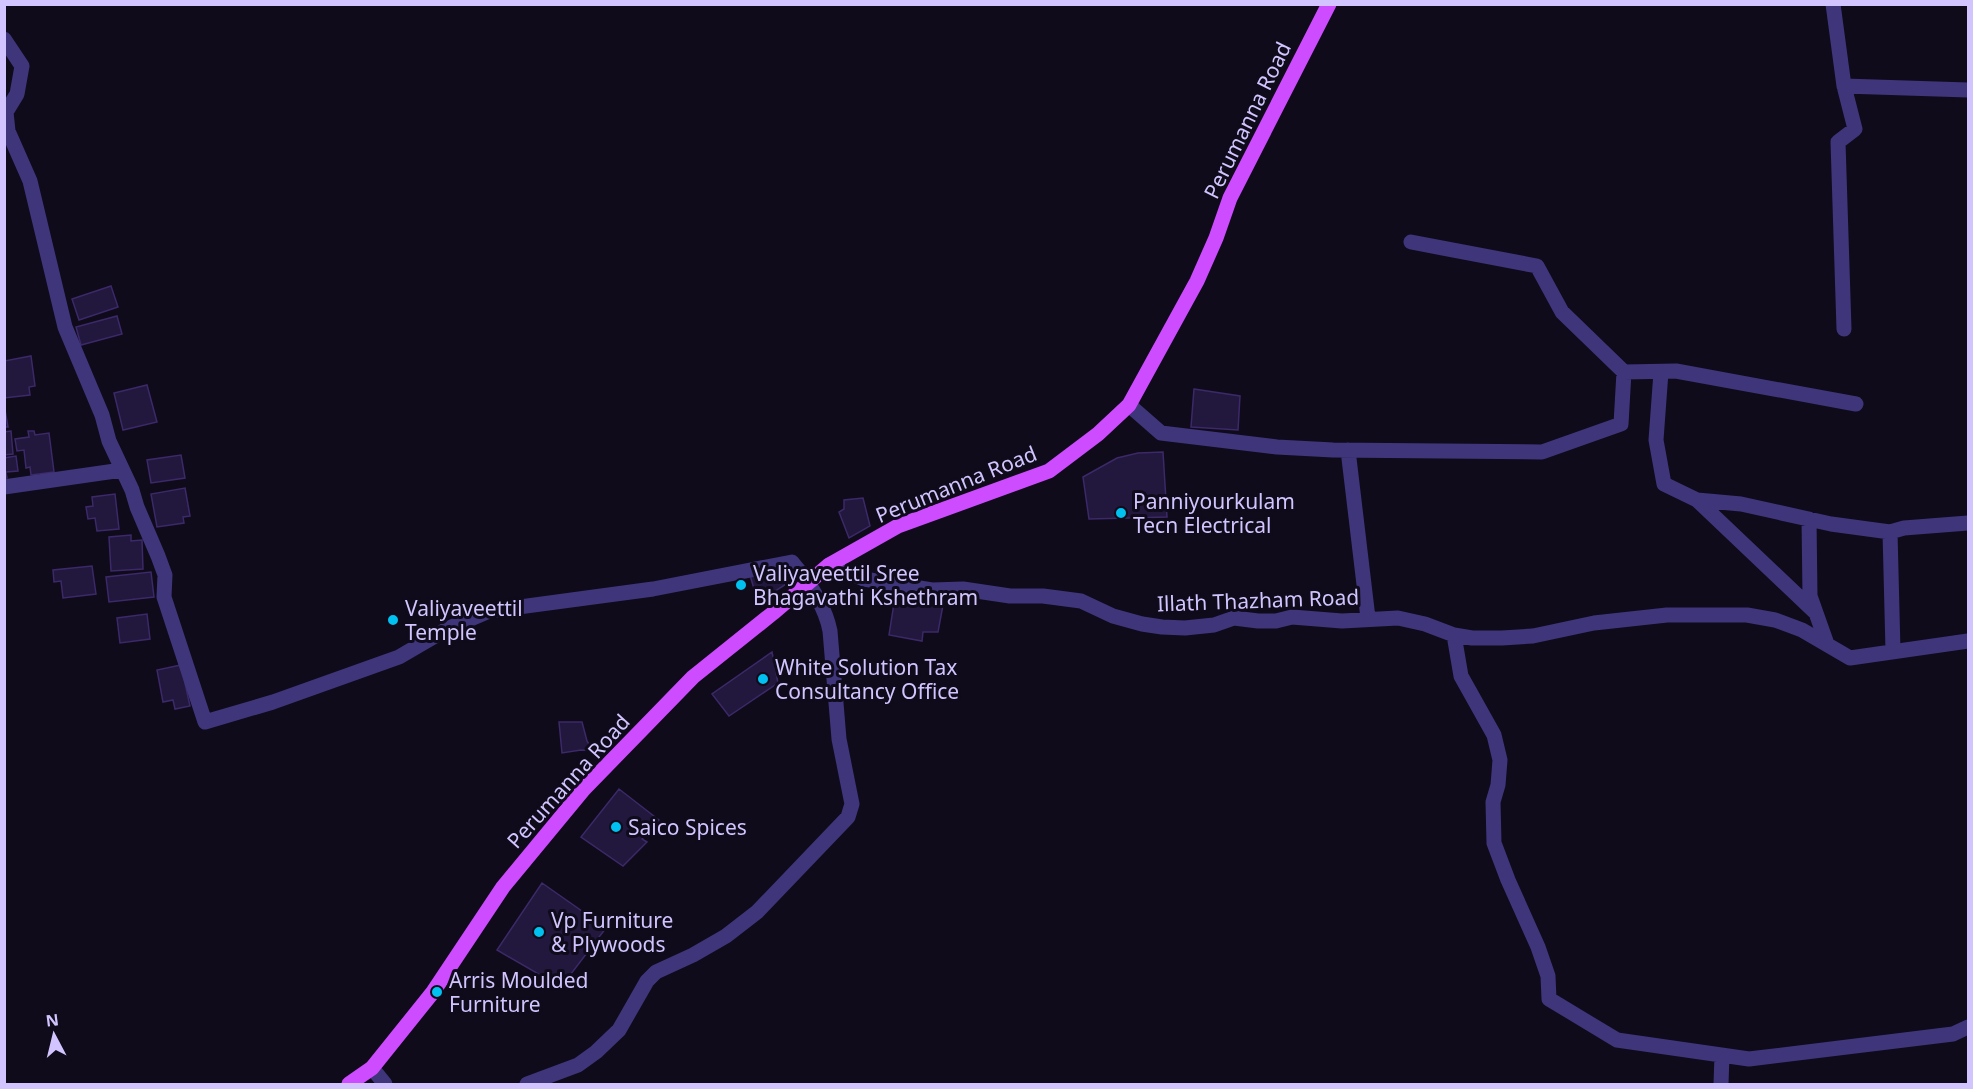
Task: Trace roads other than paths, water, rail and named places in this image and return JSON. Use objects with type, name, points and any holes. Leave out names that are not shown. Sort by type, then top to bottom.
[{"type":"main road","name":"Perumanna Road","points":[[349,1084],[372,1068],[433,992],[503,887],[584,789],[693,677],[829,565],[913,519],[1048,471],[1098,434],[1129,405],[1197,281],[1230,198],[1329,4]]},
{"type":"street","points":[[1833,4],[1844,86],[1855,129],[1838,142],[1845,328]]},
{"type":"street","points":[[4,39],[22,66],[17,94],[6,112],[8,131],[30,181],[65,327],[102,415],[109,441],[159,556],[165,575],[164,597],[205,722],[273,702],[399,657],[447,629],[489,611],[653,589],[792,562],[809,582],[828,621],[830,631],[839,739],[852,804],[848,817],[796,874],[757,912],[726,936],[693,955],[656,972],[647,981],[619,1030],[596,1052],[578,1065],[527,1084]]},
{"type":"street","points":[[1844,86],[1968,90]]},
{"type":"street","points":[[1411,242],[1537,266],[1562,312],[1624,372],[1676,372],[1856,405]]},
{"type":"street","points":[[1129,405],[1161,433],[1277,447],[1542,452],[1622,424],[1624,372]]},
{"type":"street","points":[[1661,372],[1656,440],[1664,484],[1697,500],[1816,613]]},
{"type":"street","points":[[1348,450],[1368,618]]},
{"type":"street","points":[[4,487],[122,470]]},
{"type":"street","points":[[1697,500],[1740,504],[1809,519],[1890,532],[1904,528],[1968,523]]},
{"type":"street","points":[[1809,519],[1810,596],[1827,644]]},
{"type":"street","points":[[1890,532],[1893,651]]},
{"type":"street","name":"Illath Thazham Road","points":[[829,565],[864,579],[932,590],[963,589],[1010,597],[1043,596],[1081,601],[1113,616],[1162,627],[1185,628],[1214,625],[1234,618],[1258,621],[1276,621],[1292,617],[1342,621],[1398,618],[1425,624],[1454,635],[1472,638],[1533,636],[1615,620],[1667,615],[1747,615],[1775,620],[1802,630],[1850,658],[1968,642]]},
{"type":"street","points":[[1454,635],[1461,676],[1494,735],[1500,760],[1498,785],[1493,802],[1494,843],[1538,947],[1548,976],[1549,999],[1617,1040],[1749,1059],[1953,1034],[1968,1027]]},
{"type":"street","points":[[1720,1084],[1722,1055]]},
{"type":"street","points":[[372,1068],[385,1084]]},
{"type":"place","name":"Panniyourkulam Tecn Electrical","points":[[1121,513]]},
{"type":"place","name":"Valiyaveettil Sree Bhagavathi Kshethram","points":[[741,585]]},
{"type":"place","name":"Valiyaveettil Temple","points":[[393,620]]},
{"type":"place","name":"White Solution Tax Consultancy Office","points":[[763,679]]},
{"type":"place","name":"Saico Spices","points":[[616,827]]},
{"type":"place","name":"Vp Furniture & Plywoods","points":[[539,932]]},
{"type":"place","name":"Arris Moulded Furniture","points":[[437,992]]}]
